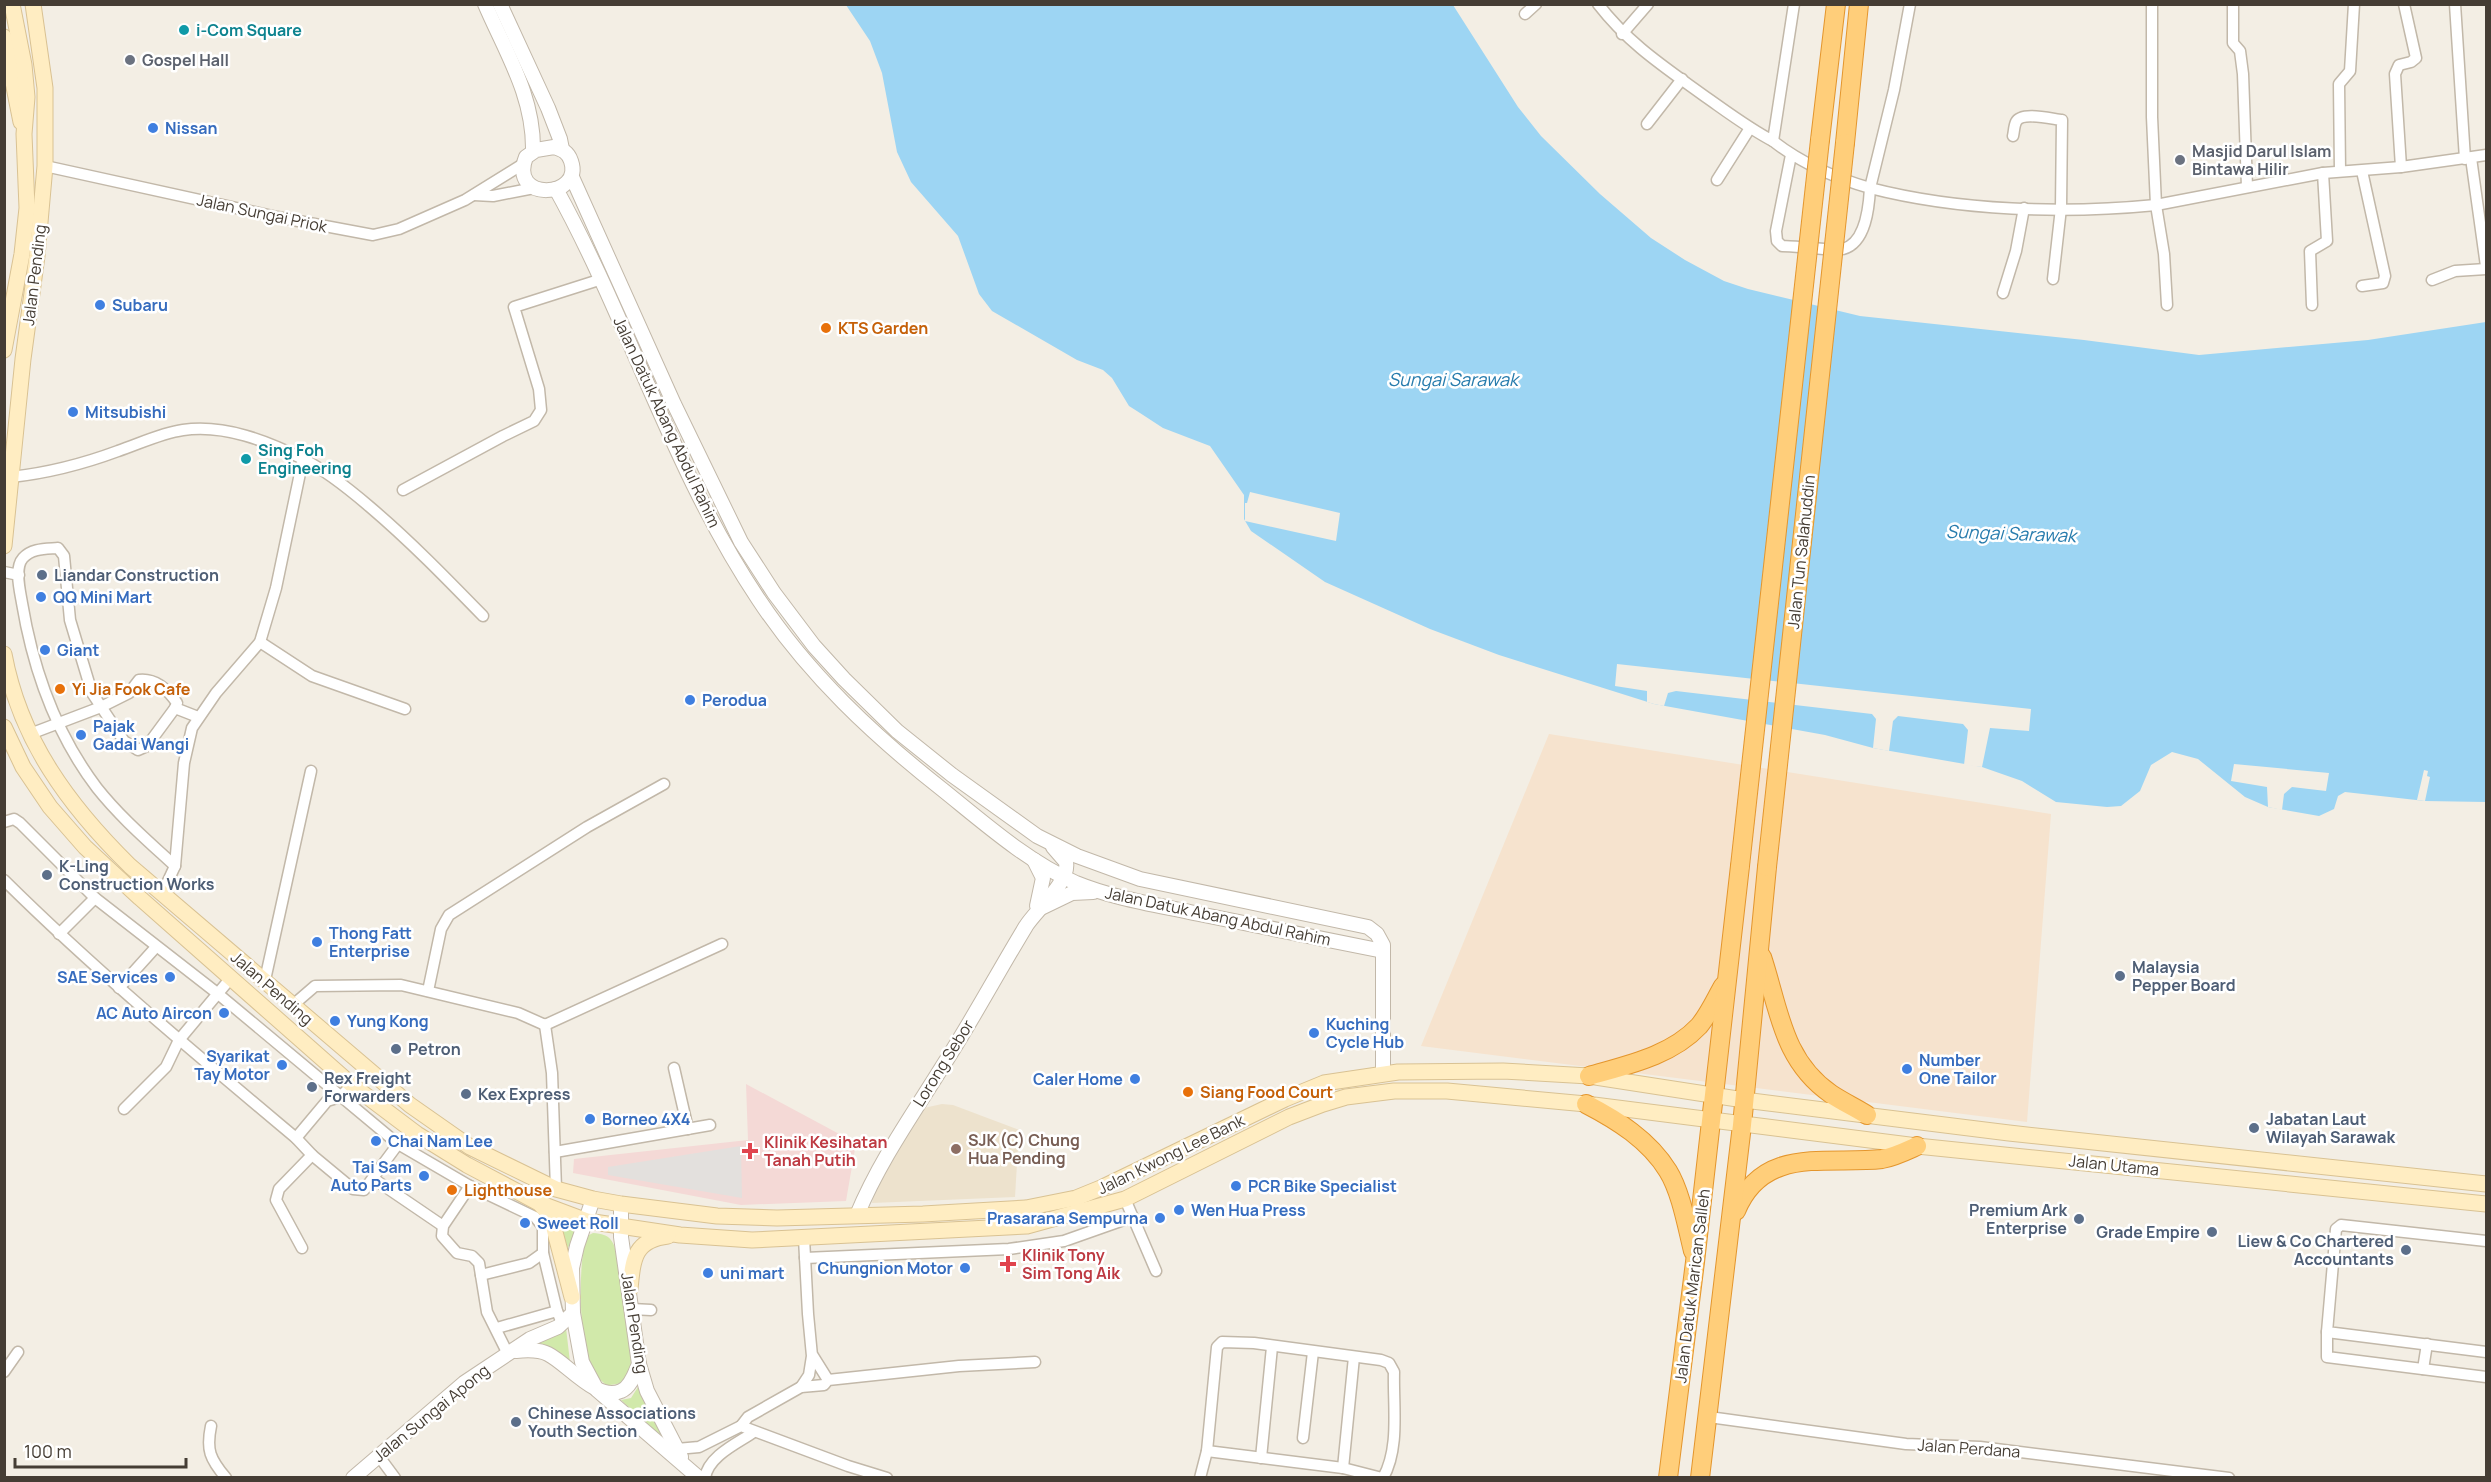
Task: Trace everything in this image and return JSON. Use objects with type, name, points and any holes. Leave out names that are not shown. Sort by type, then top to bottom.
[{"type":"highway","name":"Jalan Tun Salahuddin","points":[[1715,1095],[1836,4]]},
{"type":"highway","name":"Jalan Tun Salahuddin","points":[[1744,1100],[1859,4]]},
{"type":"highway","points":[[1759,949],[1784,1033],[1800,1065],[1831,1094],[1867,1115]]},
{"type":"highway","points":[[1589,1076],[1657,1055],[1682,1041],[1700,1024],[1726,981]]},
{"type":"highway","name":"Jalan Datuk Marican Salleh","points":[[1668,1478],[1715,1095]]},
{"type":"highway","name":"Jalan Datuk Marican Salleh","points":[[1700,1478],[1709,1418],[1744,1100]]},
{"type":"highway","points":[[1586,1104],[1610,1116],[1647,1144],[1664,1165],[1676,1190],[1695,1262]]},
{"type":"highway","points":[[1730,1227],[1746,1191],[1755,1181],[1776,1168],[1801,1161],[1884,1159],[1917,1146]]},
{"type":"main road","name":"Jalan Pending","points":[[4,350],[8,298],[22,254],[27,208],[24,134],[27,97],[24,65],[12,4]]},
{"type":"main road","name":"Jalan Pending","points":[[4,546],[45,166],[45,88],[33,4]]},
{"type":"main road","points":[[4,37],[24,134]]},
{"type":"main road","name":"Jalan Pending","points":[[4,654],[10,684],[30,734],[39,753],[67,796],[100,836],[162,894],[410,1105],[471,1146],[556,1189],[621,1204]]},
{"type":"main road","name":"Jalan Pending","points":[[4,727],[23,766],[57,815],[85,847],[230,979],[352,1085],[417,1134],[539,1203],[586,1221],[621,1225]]},
{"type":"main road","name":"Jalan Kwong Lee Bank","points":[[621,1204],[717,1216],[777,1218],[922,1214],[1026,1208],[1076,1198],[1103,1187],[1285,1099],[1324,1083],[1383,1074],[1503,1071],[1589,1076],[1744,1100]]},
{"type":"main road","name":"Jalan Kwong Lee Bank","points":[[621,1225],[680,1235],[752,1240],[1027,1226],[1125,1199],[1289,1117],[1346,1097],[1394,1090],[1447,1091],[1586,1104],[1742,1125]]},
{"type":"main road","name":"Jalan Utama","points":[[1744,1100],[2487,1184]]},
{"type":"main road","name":"Jalan Utama","points":[[1742,1125],[1917,1146],[2487,1204]]},
{"type":"main road","points":[[539,1203],[551,1217],[572,1297]]},
{"type":"main road","points":[[630,1288],[633,1260],[642,1246],[649,1240],[680,1235]]},
{"type":"street","points":[[485,4],[525,94],[533,121],[533,151]]},
{"type":"street","points":[[474,195],[493,196],[534,188],[556,189],[564,186],[574,171],[571,159],[561,149],[560,139],[548,108],[500,4]]},
{"type":"street","points":[[1525,14],[1536,4]]},
{"type":"street","points":[[1598,4],[1622,34],[1750,128],[1791,155],[1848,182],[1927,200],[2024,208],[2156,205],[2322,173],[2402,167],[2487,155]]},
{"type":"street","points":[[1622,34],[1648,4]]},
{"type":"street","points":[[1773,141],[1794,4]]},
{"type":"street","points":[[1791,155],[1776,231],[1777,241],[1782,246],[1843,249],[1850,245],[1862,231],[1868,211],[1870,188],[1894,90],[1910,4]]},
{"type":"street","points":[[2152,4],[2152,117],[2156,205],[2164,254],[2167,305]]},
{"type":"street","points":[[2234,4],[2233,43],[2240,51],[2243,74],[2247,187]]},
{"type":"street","points":[[2340,171],[2339,84],[2350,70],[2354,4]]},
{"type":"street","points":[[2402,167],[2395,74],[2398,65],[2416,58],[2404,4]]},
{"type":"street","points":[[2432,280],[2455,271],[2487,268],[2468,159],[2455,4]]},
{"type":"street","points":[[1647,124],[1682,79]]},
{"type":"street","points":[[2013,136],[2016,122],[2020,117],[2062,120],[2061,208],[2053,279]]},
{"type":"street","points":[[1717,180],[1750,128]]},
{"type":"street","points":[[534,188],[524,179],[523,164],[526,157],[533,151],[544,148],[561,149]]},
{"type":"street","points":[[474,195],[523,164]]},
{"type":"street","name":"Jalan Sungai Priok","points":[[45,166],[277,217],[373,235],[399,229],[474,195]]},
{"type":"street","points":[[2362,171],[2385,276],[2383,283],[2362,286]]},
{"type":"street","points":[[2312,305],[2310,251],[2327,241],[2322,173]]},
{"type":"street","name":"Jalan Datuk Abang Abdul Rahim","points":[[556,189],[602,279],[699,498],[732,558],[759,601],[787,638],[834,694],[889,746],[970,812],[1033,858],[1065,877],[1138,901],[1383,951],[1383,945],[1377,934],[1368,927],[1140,879],[1112,870],[1047,841],[952,775],[897,731],[814,646],[774,593],[741,542],[704,467],[572,177]]},
{"type":"street","points":[[2002,293],[2016,251],[2024,208]]},
{"type":"street","points":[[403,490],[534,421],[541,410],[539,389],[514,308],[602,279]]},
{"type":"street","points":[[11,477],[60,469],[184,430],[243,435],[272,444],[316,465],[352,491],[411,542],[483,616]]},
{"type":"street","points":[[162,894],[175,866],[184,763],[190,737],[198,717],[260,642],[276,588],[303,459]]},
{"type":"street","points":[[30,734],[58,723],[101,707],[129,693],[140,680],[147,679],[162,686],[177,703],[147,746],[138,750],[124,741],[101,707],[92,693],[70,620],[64,556],[58,548],[38,549],[24,558],[20,565],[19,575],[28,641],[45,694],[58,723],[76,757],[98,789],[133,828],[175,866]]},
{"type":"street","points":[[4,572],[19,575]]},
{"type":"street","points":[[260,642],[312,676],[405,709]]},
{"type":"street","points":[[175,708],[198,717]]},
{"type":"street","points":[[265,980],[311,771]]},
{"type":"street","points":[[428,991],[441,929],[449,915],[587,827],[664,784]]},
{"type":"street","points":[[4,822],[14,819],[20,823],[95,898],[217,993],[402,1147],[475,1189],[535,1217],[543,1227],[543,1253],[564,1316],[582,1362],[597,1390],[611,1393],[621,1391],[629,1384],[639,1364]]},
{"type":"street","points":[[1034,914],[1065,877],[1066,862],[1047,841]]},
{"type":"street","points":[[1033,858],[1043,878],[1042,890],[1034,914]]},
{"type":"street","points":[[7,888],[119,988],[353,1189],[364,1190],[402,1147],[417,1134]]},
{"type":"street","points":[[1034,914],[1072,893],[1105,892]]},
{"type":"street","points":[[59,934],[95,898]]},
{"type":"street","name":"Lorong Sebor","points":[[857,1215],[887,1152],[945,1064],[1034,914]]},
{"type":"street","points":[[293,1005],[315,986],[401,985],[518,1013],[545,1025],[722,944]]},
{"type":"street","points":[[119,988],[156,947]]},
{"type":"street","points":[[1383,951],[1383,1074]]},
{"type":"street","points":[[124,1108],[166,1067],[179,1040],[230,979]]},
{"type":"street","points":[[545,1025],[552,1073],[556,1189]]},
{"type":"street","points":[[674,1068],[688,1129]]},
{"type":"street","points":[[296,1138],[327,1101],[340,1097],[352,1085]]},
{"type":"street","points":[[555,1152],[710,1125]]},
{"type":"street","points":[[302,1248],[276,1200],[279,1189],[312,1155]]},
{"type":"street","points":[[486,1175],[443,1226],[442,1236],[457,1253],[472,1256],[479,1263],[487,1312],[509,1353],[529,1349],[547,1353],[597,1390],[686,1467]]},
{"type":"street","points":[[374,1179],[443,1226]]},
{"type":"street","points":[[564,1316],[572,1297],[572,1268],[577,1246],[593,1199]]},
{"type":"street","points":[[1125,1199],[1156,1271]]},
{"type":"street","name":"Jalan Pending","points":[[621,1204],[621,1225],[639,1364],[648,1391],[686,1467],[699,1478]]},
{"type":"street","points":[[804,1258],[1008,1250],[1064,1241],[1132,1217]]},
{"type":"street","points":[[2487,1241],[2338,1226],[2331,1275],[2327,1332],[2327,1356],[2487,1377]]},
{"type":"street","points":[[801,1387],[809,1375],[812,1356],[804,1238]]},
{"type":"street","points":[[481,1275],[529,1263],[543,1253]]},
{"type":"street","points":[[632,1309],[651,1310]]},
{"type":"street","points":[[497,1328],[564,1316]]},
{"type":"street","name":"Jalan Sungai Apong","points":[[353,1478],[464,1383],[564,1316]]},
{"type":"street","points":[[2327,1332],[2487,1352]]},
{"type":"street","points":[[1200,1478],[1207,1451],[1219,1343],[1243,1342],[1381,1360],[1389,1363],[1394,1372],[1393,1440],[1390,1465],[1382,1478],[1343,1468],[1207,1451]]},
{"type":"street","points":[[2423,1370],[2427,1344]]},
{"type":"street","points":[[1261,1458],[1272,1347]]},
{"type":"street","points":[[4,1372],[18,1352]]},
{"type":"street","points":[[1304,1438],[1313,1352]]},
{"type":"street","points":[[812,1356],[828,1380]]},
{"type":"street","points":[[1343,1468],[1354,1357]]},
{"type":"street","points":[[677,1449],[699,1447],[741,1426],[748,1417],[801,1387],[824,1385],[828,1380],[959,1366],[1035,1362]]},
{"type":"street","name":"Jalan Perdana","points":[[1709,1418],[1906,1444],[1980,1447],[2197,1472],[2229,1478]]},
{"type":"street","points":[[211,1426],[207,1443],[214,1463],[226,1478]]},
{"type":"street","points":[[741,1426],[887,1478]]},
{"type":"street","points":[[705,1478],[706,1471],[715,1460],[754,1432]]},
{"type":"street","points":[[378,1455],[394,1478]]},
{"type":"shaded area","points":[[1549,734],[2051,814],[2027,1122],[1421,1046]]},
{"type":"shaded area","name":"Klinik Kesihatan Tanah Putih","points":[[746,1084],[856,1143],[846,1201],[741,1205],[573,1173],[574,1159],[748,1140]]},
{"type":"shaded area","name":"SJK (C) Chung Hua Pending","points":[[942,1104],[953,1105],[1019,1130],[1015,1197],[872,1203],[879,1169],[924,1108]]},
{"type":"shaded area","points":[[741,1146],[742,1198],[608,1175],[608,1167]]},
{"type":"green space","points":[[558,1220],[577,1226],[565,1255]]},
{"type":"green space","points":[[593,1233],[608,1237],[615,1247],[631,1355],[627,1378],[613,1385],[606,1385],[596,1375],[590,1363],[583,1328],[582,1266],[587,1236]]},
{"type":"green space","points":[[566,1328],[570,1362],[546,1346],[534,1343]]},
{"type":"green space","points":[[638,1387],[665,1440],[621,1400],[631,1398]]},
{"type":"water","name":"Sungai Sarawak","points":[[846,5],[1453,5],[1518,107],[1541,136],[1600,194],[1651,238],[1685,260],[1724,281],[1748,289],[1860,316],[2199,355],[2368,340],[2486,322],[2486,802],[2425,801],[2345,792],[2338,796],[2334,809],[2319,816],[2268,807],[2245,797],[2198,759],[2172,752],[2151,765],[2140,791],[2121,806],[2107,807],[2056,802],[2022,781],[1982,767],[1873,748],[1825,735],[1654,704],[1499,655],[1430,629],[1325,582],[1251,531],[1244,519],[1244,495],[1210,446],[1163,428],[1129,406],[1112,378],[1103,370],[1077,360],[992,311],[979,294],[958,236],[911,182],[897,152],[882,73],[870,41]]},
{"type":"pier","points":[[1250,492],[1340,513],[1336,541],[1245,521],[1245,503],[1247,503]]},
{"type":"pier","points":[[1617,664],[2031,709],[2029,731],[1990,728],[1982,767],[1964,765],[1968,730],[1963,724],[1898,716],[1893,721],[1889,751],[1873,748],[1876,719],[1872,714],[1676,691],[1668,693],[1664,706],[1647,702],[1647,691],[1615,686]]},
{"type":"pier","points":[[2234,764],[2329,773],[2326,791],[2292,787],[2284,794],[2282,810],[2268,807],[2267,787],[2231,781]]},
{"type":"pier","points":[[2424,770],[2428,771],[2427,776],[2430,777],[2425,801],[2417,800]]},
{"type":"place","name":"i-Com Square","points":[[184,30]]},
{"type":"place","name":"Gospel Hall","points":[[130,60]]},
{"type":"place","name":"Nissan","points":[[153,128]]},
{"type":"place","name":"Masjid Darul Islam Bintawa Hilir","points":[[2180,160]]},
{"type":"place","name":"Subaru","points":[[100,305]]},
{"type":"place","name":"KTS Garden","points":[[826,328]]},
{"type":"place","name":"Mitsubishi","points":[[73,412]]},
{"type":"place","name":"Sing Foh Engineering","points":[[246,459]]},
{"type":"place","name":"Liandar Construction","points":[[42,575]]},
{"type":"place","name":"QQ Mini Mart","points":[[41,597]]},
{"type":"place","name":"Giant","points":[[45,650]]},
{"type":"place","name":"Yi Jia Fook Cafe","points":[[60,689]]},
{"type":"place","name":"Perodua","points":[[690,700]]},
{"type":"place","name":"Pajak Gadai Wangi","points":[[81,735]]},
{"type":"place","name":"K-Ling Construction Works","points":[[47,875]]},
{"type":"place","name":"Thong Fatt Enterprise","points":[[317,942]]},
{"type":"place","name":"Malaysia Pepper Board","points":[[2120,976]]},
{"type":"place","name":"SAE Services","points":[[170,977]]},
{"type":"place","name":"AC Auto Aircon","points":[[224,1013]]},
{"type":"place","name":"Yung Kong","points":[[335,1021]]},
{"type":"place","name":"Kuching Cycle Hub","points":[[1314,1033]]},
{"type":"place","name":"Petron","points":[[396,1049]]},
{"type":"place","name":"Syarikat Tay Motor","points":[[282,1065]]},
{"type":"place","name":"Number One Tailor","points":[[1907,1069]]},
{"type":"place","name":"Caler Home","points":[[1135,1079]]},
{"type":"place","name":"Rex Freight Forwarders","points":[[312,1087]]},
{"type":"place","name":"Siang Food Court","points":[[1188,1092]]},
{"type":"place","name":"Kex Express","points":[[466,1094]]},
{"type":"place","name":"Borneo 4X4","points":[[590,1119]]},
{"type":"place","name":"Jabatan Laut Wilayah Sarawak","points":[[2254,1128]]},
{"type":"place","name":"Chai Nam Lee","points":[[376,1141]]},
{"type":"place","name":"SJK (C) Chung Hua Pending","points":[[956,1149]]},
{"type":"place","name":"Klinik Kesihatan Tanah Putih","points":[[750,1151]]},
{"type":"place","name":"Tai Sam Auto Parts","points":[[424,1176]]},
{"type":"place","name":"PCR Bike Specialist","points":[[1236,1186]]},
{"type":"place","name":"Lighthouse","points":[[452,1190]]},
{"type":"place","name":"Wen Hua Press","points":[[1179,1210]]},
{"type":"place","name":"Prasarana Sempurna","points":[[1160,1218]]},
{"type":"place","name":"Premium Ark Enterprise","points":[[2079,1219]]},
{"type":"place","name":"Sweet Roll","points":[[525,1223]]},
{"type":"place","name":"Grade Empire","points":[[2212,1232]]},
{"type":"place","name":"Liew & Co Chartered Accountants","points":[[2406,1250]]},
{"type":"place","name":"Klinik Tony Sim Tong Aik","points":[[1008,1264]]},
{"type":"place","name":"Chungnion Motor","points":[[965,1268]]},
{"type":"place","name":"uni mart","points":[[708,1273]]},
{"type":"place","name":"Chinese Associations Youth Section","points":[[516,1422]]}]
